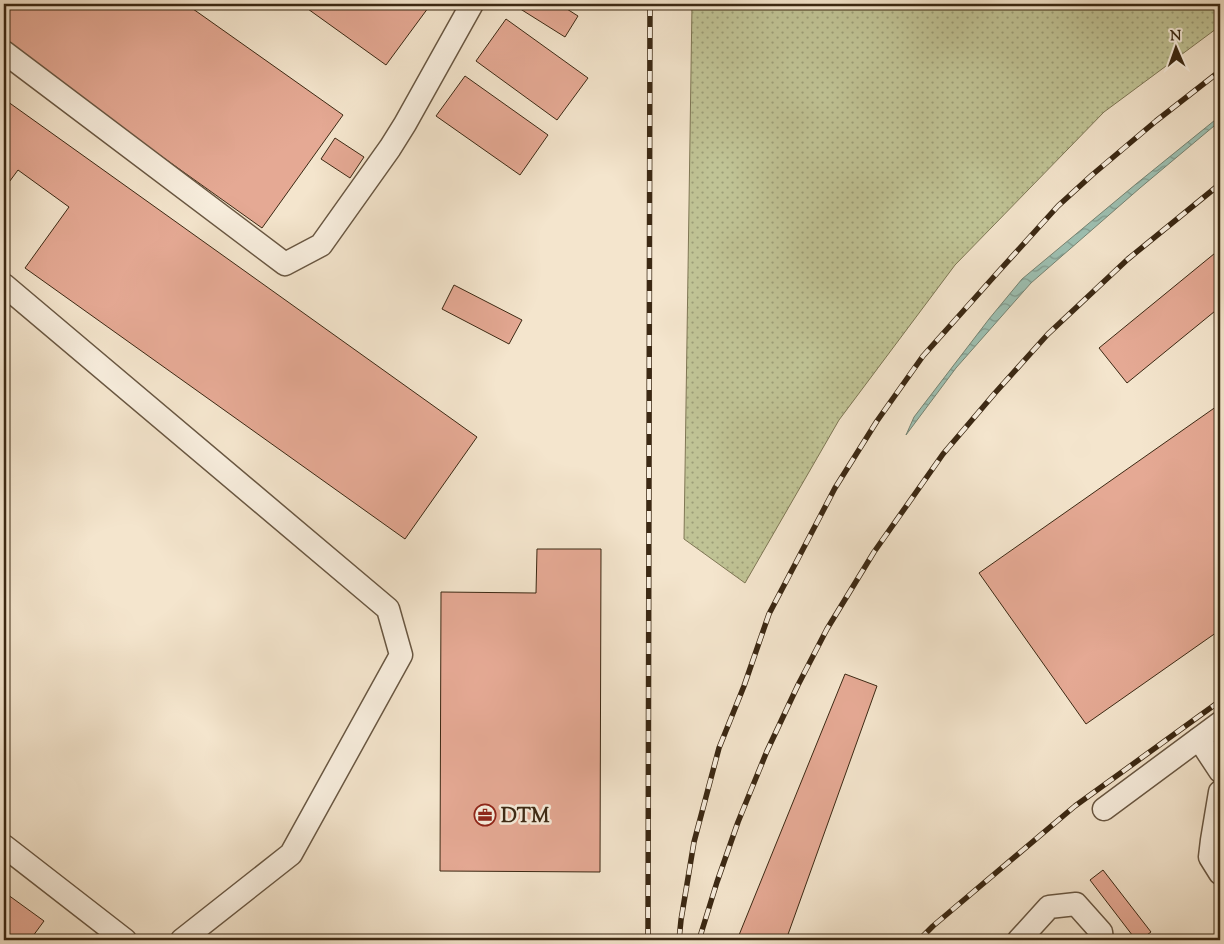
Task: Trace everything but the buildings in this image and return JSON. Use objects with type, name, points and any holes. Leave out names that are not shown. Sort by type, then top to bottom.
[{"type":"lane","points":[[4,52],[285,264],[321,245],[390,148],[472,4]]},
{"type":"lane","points":[[4,285],[388,609],[402,654],[291,854],[182,940]]},
{"type":"lane","points":[[1104,809],[1220,723]]},
{"type":"lane","points":[[1199,739],[1220,771]]},
{"type":"lane","points":[[1220,792],[1210,857],[1220,873]]},
{"type":"lane","points":[[4,846],[125,940]]},
{"type":"lane","points":[[1019,940],[1049,907],[1076,904],[1101,932],[1102,940]]},
{"type":"shaded area","points":[[692,4],[1220,4],[1220,26],[1104,112],[955,265],[839,420],[745,583],[684,539]]},
{"type":"water","points":[[1220,116],[1220,121],[1031,283],[956,368],[906,435],[914,417],[1022,279]]},
{"type":"railway","points":[[648,940],[650,4]]},
{"type":"railway","points":[[679,940],[694,842],[719,748],[744,686],[769,614],[835,488],[877,421],[923,356],[1058,206],[1156,121],[1220,71]]},
{"type":"railway","points":[[699,940],[738,822],[767,751],[827,629],[874,552],[943,454],[1048,334],[1128,259],[1220,184]]},
{"type":"railway","points":[[919,940],[1075,806],[1220,701]]},
{"type":"place","name":"DTM","points":[[485,815]]}]
